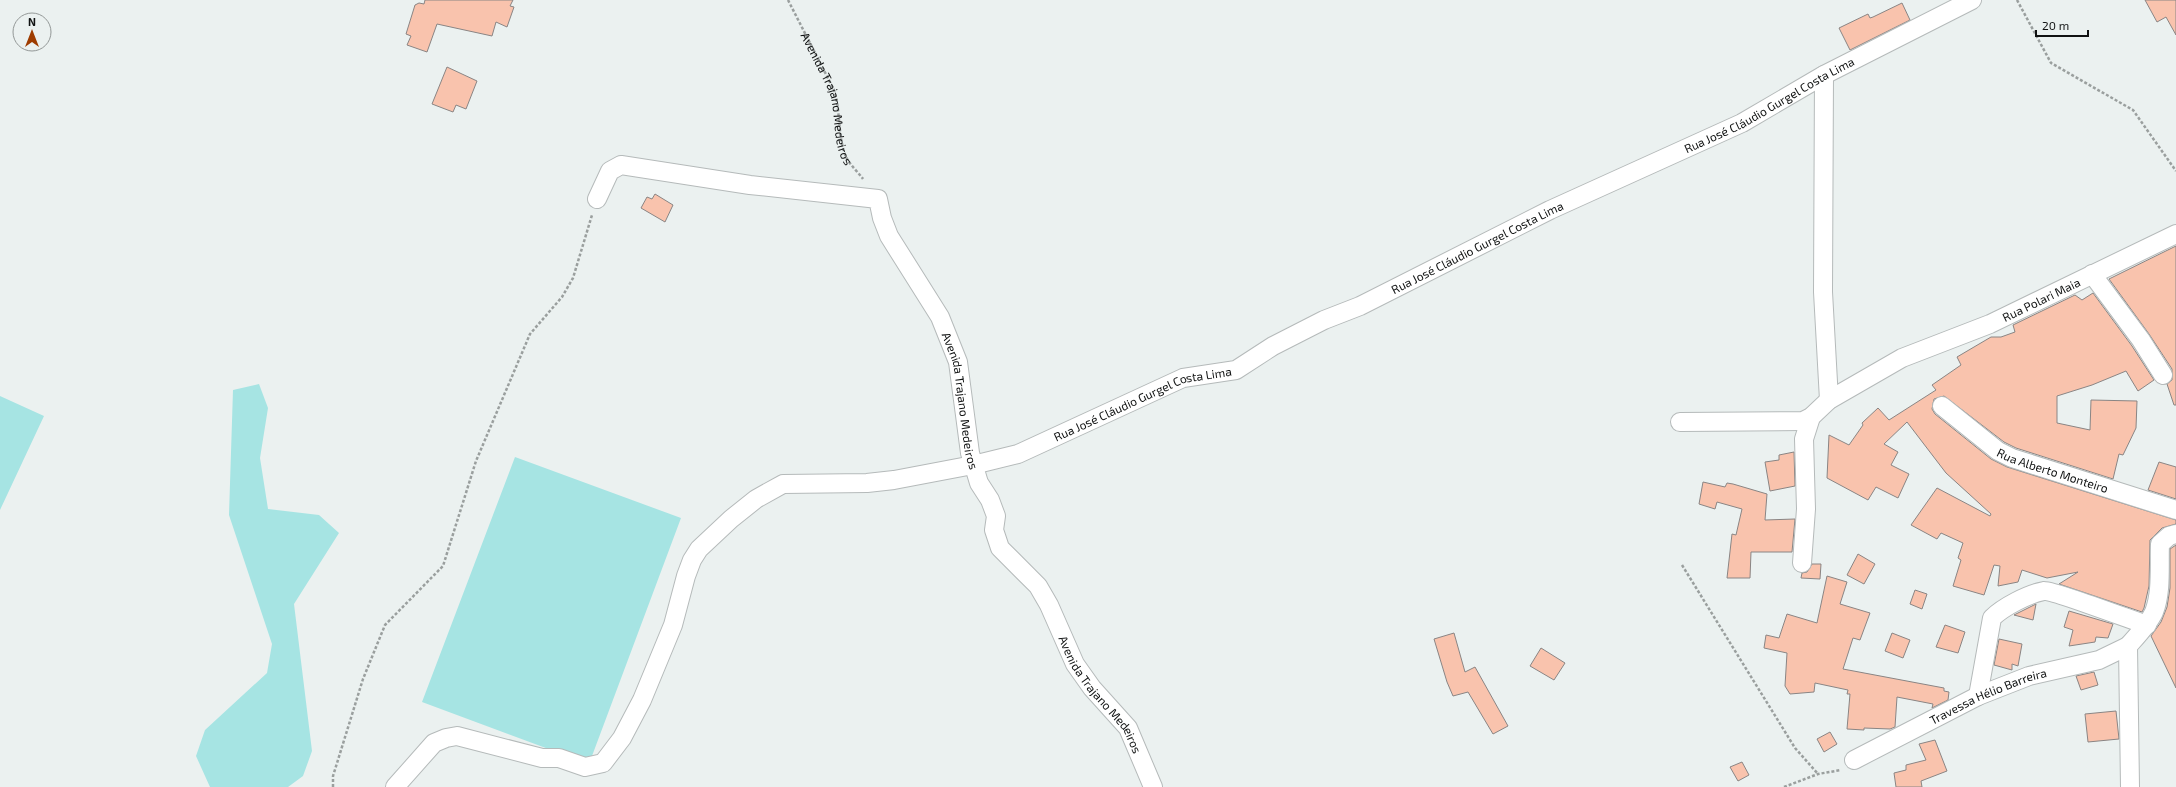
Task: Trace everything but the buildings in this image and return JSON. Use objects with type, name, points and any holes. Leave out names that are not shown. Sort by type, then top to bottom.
[{"type":"street","name":"Rua José Cláudio Gurgel Costa Lima","points":[[395,787],[434,743],[446,738],[457,736],[542,758],[559,758],[585,767],[604,763],[622,738],[642,700],[679,610],[692,560],[699,549],[731,519],[756,499],[783,484],[859,483],[894,480],[973,465],[1031,450],[1110,410],[1183,378],[1236,370],[1273,346],[1324,320],[1360,306],[1550,210],[1742,123],[1824,75],[1972,0]]},
{"type":"street","points":[[1824,75],[1823,292],[1829,400]]},
{"type":"street","points":[[597,199],[610,171],[621,165],[750,185],[878,199]]},
{"type":"street","name":"Avenida Trajano Medeiros","points":[[878,199],[882,218],[889,236],[940,317],[958,362],[970,453],[979,483],[993,507],[996,516],[994,530],[1000,548],[1038,586],[1050,605],[1075,664],[1092,688],[1128,728],[1153,787]]},
{"type":"street","name":"Rua Polari Maia","points":[[1811,417],[1829,400],[1902,358],[1990,324],[2092,274],[2175,237]]},
{"type":"street","points":[[2092,274],[2140,340],[2163,375]]},
{"type":"street","name":"Rua Alberto Monteiro","points":[[1942,406],[1998,451],[2012,458],[2176,510]]},
{"type":"street","points":[[1680,422],[1803,421],[1811,417]]},
{"type":"street","points":[[1802,563],[1806,509],[1804,439],[1811,417]]},
{"type":"street","name":"Travessa Hélio Barreira","points":[[1854,760],[1978,696],[2029,676],[2099,660],[2128,646],[2147,625],[2155,611],[2159,584],[2160,544],[2169,536],[2176,534]]},
{"type":"street","points":[[1978,696],[1992,618],[1999,612],[2017,602],[2045,591],[2147,625]]},
{"type":"street","points":[[2128,646],[2130,787]]},
{"type":"path","name":"Avenida Trajano Medeiros","points":[[788,0],[834,90],[838,101],[841,142],[847,158],[878,199]]},
{"type":"path","points":[[2017,0],[2051,63],[2133,110],[2176,172]]},
{"type":"path","points":[[333,787],[333,776],[363,679],[385,625],[443,566],[476,461],[530,334],[562,297],[573,278],[597,199]]},
{"type":"path","points":[[1682,565],[1795,748],[1818,774]]},
{"type":"path","points":[[1784,787],[1818,774],[1840,770],[1854,760]]},
{"type":"shaded area","points":[[259,384],[268,408],[260,458],[268,509],[319,515],[339,533],[294,604],[312,751],[303,776],[288,787],[210,787],[196,756],[205,730],[267,673],[272,644],[229,515],[233,390]]},
{"type":"shaded area","points":[[0,396],[44,416],[0,510]]},
{"type":"shaded area","points":[[515,457],[681,518],[589,764],[422,702]]}]
